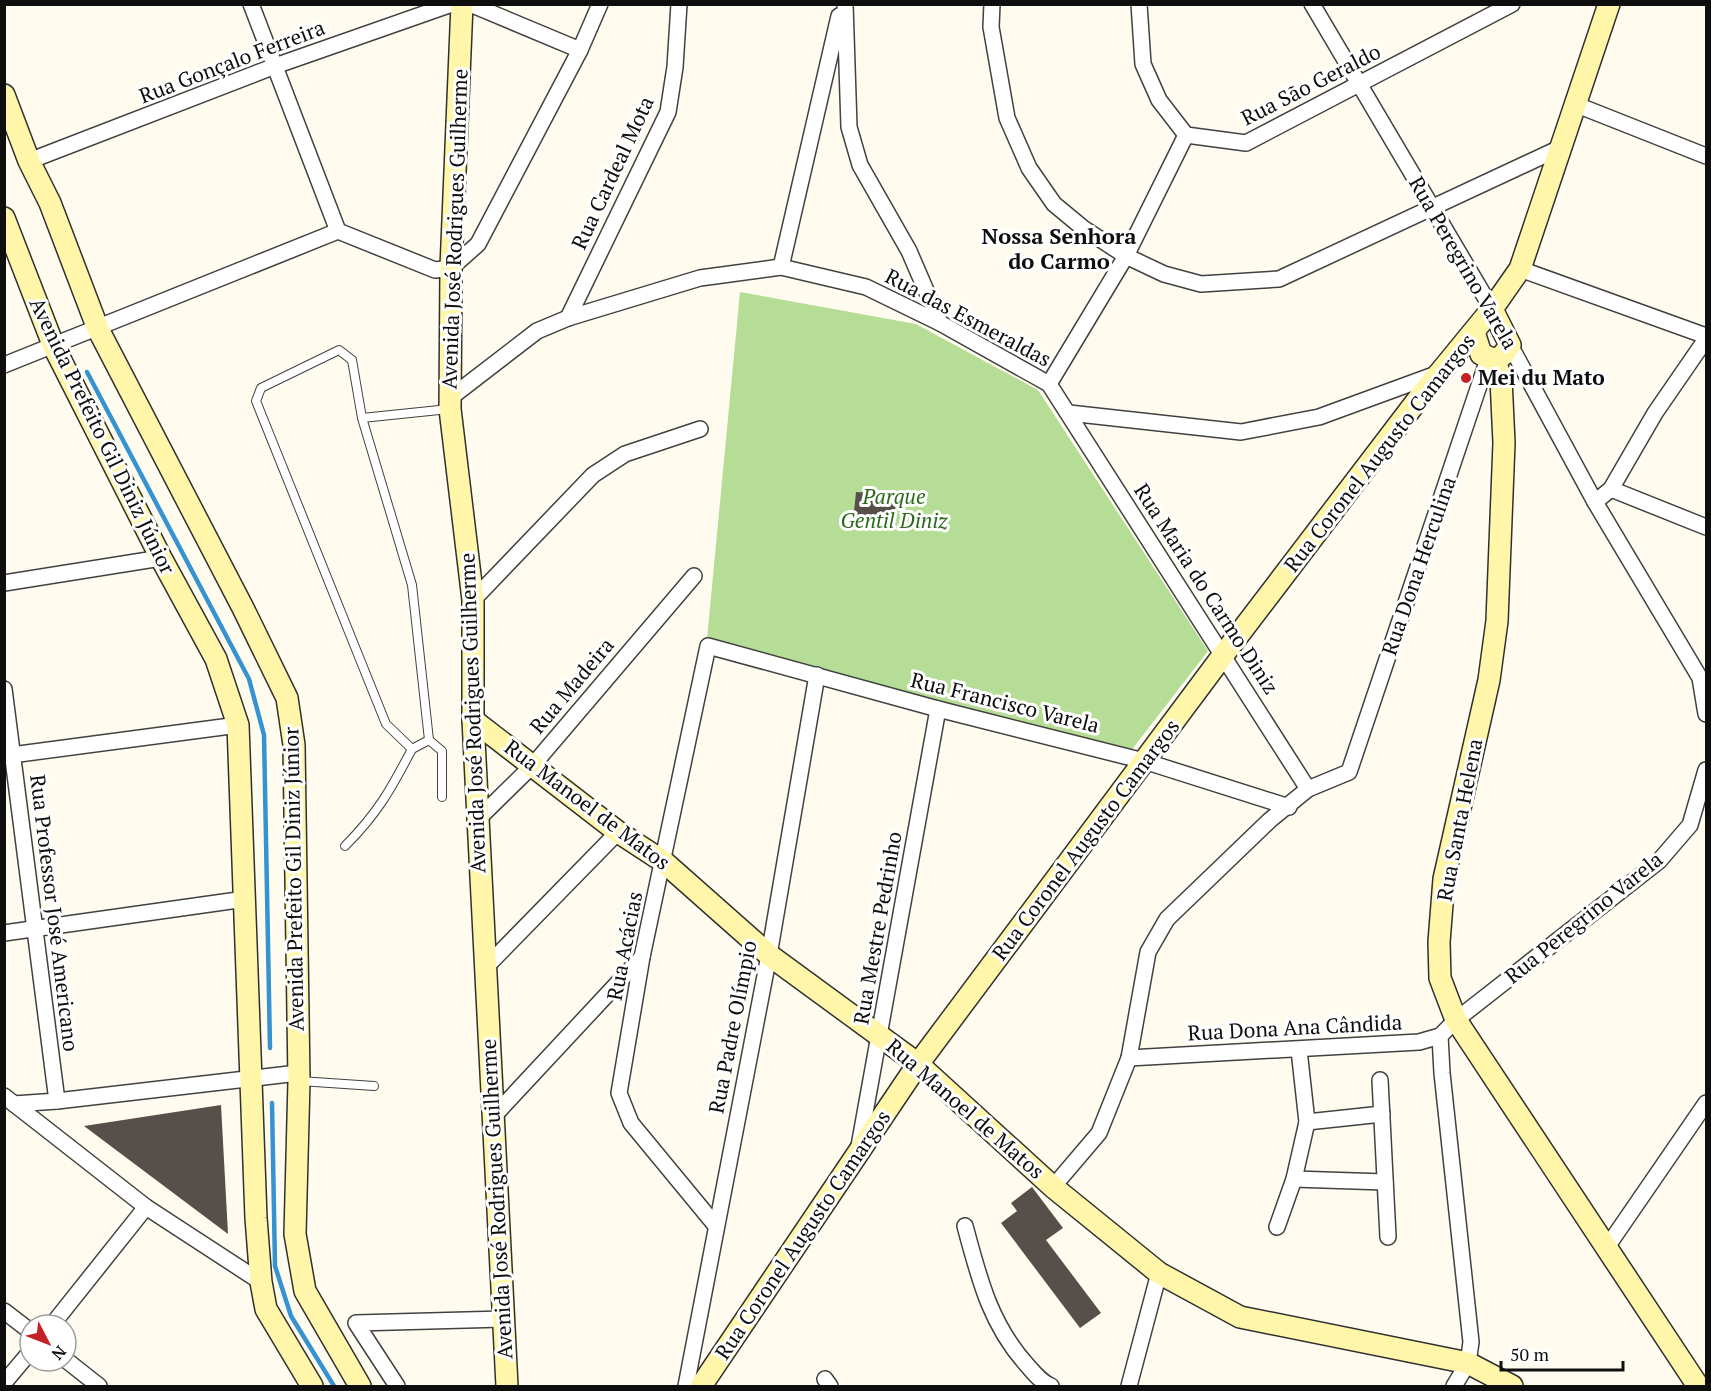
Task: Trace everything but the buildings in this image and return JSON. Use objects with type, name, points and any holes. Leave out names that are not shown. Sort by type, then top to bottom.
[{"type":"street","points":[[251,4],[338,231]]},
{"type":"street","name":"Rua Gonçalo Ferreira","points":[[29,161],[275,66],[452,4]]},
{"type":"street","name":"Avenida José Rodrigues Guilherme","points":[[462,4],[451,268],[450,404],[473,600],[473,720],[507,1386]]},
{"type":"street","points":[[471,4],[580,50]]},
{"type":"street","points":[[4,364],[54,347],[338,231],[435,270],[451,268],[478,244],[580,50],[600,4]]},
{"type":"street","name":"Rua Cardeal Mota","points":[[568,318],[668,112],[675,67],[679,4]]},
{"type":"street","points":[[781,267],[844,4]]},
{"type":"street","points":[[844,4],[849,127],[860,165],[909,251],[940,323]]},
{"type":"street","points":[[992,4],[991,27],[1007,118],[1029,168],[1054,204],[1083,228],[1126,256],[1164,274],[1201,284],[1279,279],[1562,147]]},
{"type":"street","points":[[1048,384],[1126,256],[1186,135],[1159,100],[1143,64],[1139,4]]},
{"type":"street","name":"Rua Peregrino Varela","points":[[1312,4],[1492,309],[1595,502],[1700,678],[1707,714]]},
{"type":"street","name":"Rua São Geraldo","points":[[1186,135],[1246,143],[1512,4]]},
{"type":"street","points":[[1492,309],[1520,269],[1577,105],[1609,4]]},
{"type":"street","name":"Avenida Prefeito Gil Diniz Júnior","points":[[4,95],[29,161],[50,203],[98,329],[243,608],[287,698],[294,746],[298,1077],[295,1234],[305,1292],[360,1386]]},
{"type":"street","points":[[1577,105],[1707,156]]},
{"type":"street","name":"Avenida Prefeito Gil Diniz Júnior","points":[[4,218],[54,347],[161,558],[216,659],[238,725],[256,1218],[261,1282],[266,1309],[312,1386]]},
{"type":"street","name":"Rua das Esmeraldas","points":[[450,404],[537,331],[568,318],[700,278],[781,267],[866,287],[940,323],[1048,384],[1069,413]]},
{"type":"street","points":[[1520,269],[1707,337],[1655,413],[1611,489],[1595,502]]},
{"type":"street","name":"Rua Coronel Augusto Camargos","points":[[701,1386],[918,1064],[1224,654],[1440,373],[1487,356],[1492,309]]},
{"type":"street","points":[[1487,356],[1503,355],[1508,340]]},
{"type":"street","points":[[1487,356],[1524,370]]},
{"type":"street","name":"Rua Dona Herculina","points":[[1308,789],[1349,772],[1487,356]]},
{"type":"street","name":"Rua Santa Helena","points":[[1487,356],[1504,443],[1497,621],[1489,680],[1444,879],[1439,942],[1440,978],[1456,1020],[1698,1386]]},
{"type":"street","points":[[1069,413],[1241,432],[1319,417],[1440,373]]},
{"type":"street","name":"Rua Maria do Carmo Diniz","points":[[1069,413],[1308,789]]},
{"type":"street","points":[[473,600],[593,475],[626,454],[700,429]]},
{"type":"street","points":[[1611,489],[1707,527]]},
{"type":"street","points":[[4,583],[161,558]]},
{"type":"street","name":"Rua Madeira","points":[[478,819],[533,765],[694,576]]},
{"type":"street","name":"Rua Francisco Varela","points":[[708,646],[938,709],[1144,761],[1289,807]]},
{"type":"street","name":"Rua Acácias","points":[[708,646],[642,957],[619,1093],[631,1123],[716,1226]]},
{"type":"street","name":"Rua Padre Olímpio","points":[[686,1386],[769,955],[817,675]]},
{"type":"street","name":"Rua Professor José Americano","points":[[4,688],[8,756],[37,930],[57,1101]]},
{"type":"street","name":"Rua Mestre Pedrinho","points":[[857,1155],[938,709]]},
{"type":"street","name":"Rua Manoel de Matos","points":[[473,720],[618,832],[664,862],[769,955],[918,1064],[1053,1186],[1159,1273],[1240,1317],[1468,1363],[1512,1386]]},
{"type":"street","points":[[8,756],[238,725]]},
{"type":"street","name":"Rua Peregrino Varela","points":[[1456,1020],[1659,861],[1690,825],[1707,770]]},
{"type":"street","points":[[1053,1186],[1099,1133],[1129,1058],[1148,952],[1167,919],[1270,820],[1289,807],[1308,789]]},
{"type":"street","points":[[485,968],[618,832]]},
{"type":"street","points":[[4,933],[245,899]]},
{"type":"street","points":[[492,1118],[642,957]]},
{"type":"street","points":[[1454,1386],[1468,1363],[1471,1341],[1440,1036],[1456,1020]]},
{"type":"street","name":"Rua Dona Ana Cândida","points":[[1129,1058],[1419,1042],[1440,1036]]},
{"type":"street","points":[[1277,1227],[1294,1179],[1307,1122],[1299,1050]]},
{"type":"street","points":[[9,1100],[57,1101],[252,1079],[298,1077]]},
{"type":"street","points":[[1380,1080],[1388,1237]]},
{"type":"street","points":[[9,1100],[146,1207],[261,1282]]},
{"type":"street","points":[[1607,1247],[1707,1103]]},
{"type":"street","points":[[1307,1122],[1382,1114]]},
{"type":"street","points":[[1294,1179],[1385,1182]]},
{"type":"street","points":[[62,1313],[146,1207]]},
{"type":"street","points":[[965,1226],[984,1292],[1007,1343],[1043,1382],[1051,1386]]},
{"type":"street","points":[[1129,1386],[1159,1273]]},
{"type":"street","points":[[4,1311],[18,1322]]},
{"type":"street","points":[[397,1386],[356,1323],[503,1319]]},
{"type":"street","points":[[4,1383],[18,1366]]},
{"type":"street","points":[[78,1369],[99,1386]]},
{"type":"lane","points":[[412,749],[386,724],[255,401],[261,388],[339,350],[352,360],[362,418],[412,585],[429,740],[441,751],[442,797]]},
{"type":"lane","points":[[362,418],[450,404]]},
{"type":"lane","points":[[345,846],[370,822],[387,798],[412,749],[429,740]]},
{"type":"lane","points":[[298,1077],[374,1086]]},
{"type":"green space","name":"Parque Gentil Diniz","points":[[740,292],[916,324],[1038,390],[1208,651],[1130,752],[707,639]]},
{"type":"waterway","points":[[87,372],[249,679],[264,735],[270,1048]]},
{"type":"waterway","points":[[272,1103],[275,1266],[291,1316],[334,1386]]},
{"type":"place","name":"Mei du Mato","points":[[1466,378]]},
{"type":"district","name":"Nossa Senhora do Carmo","points":[[1059,248]]}]
